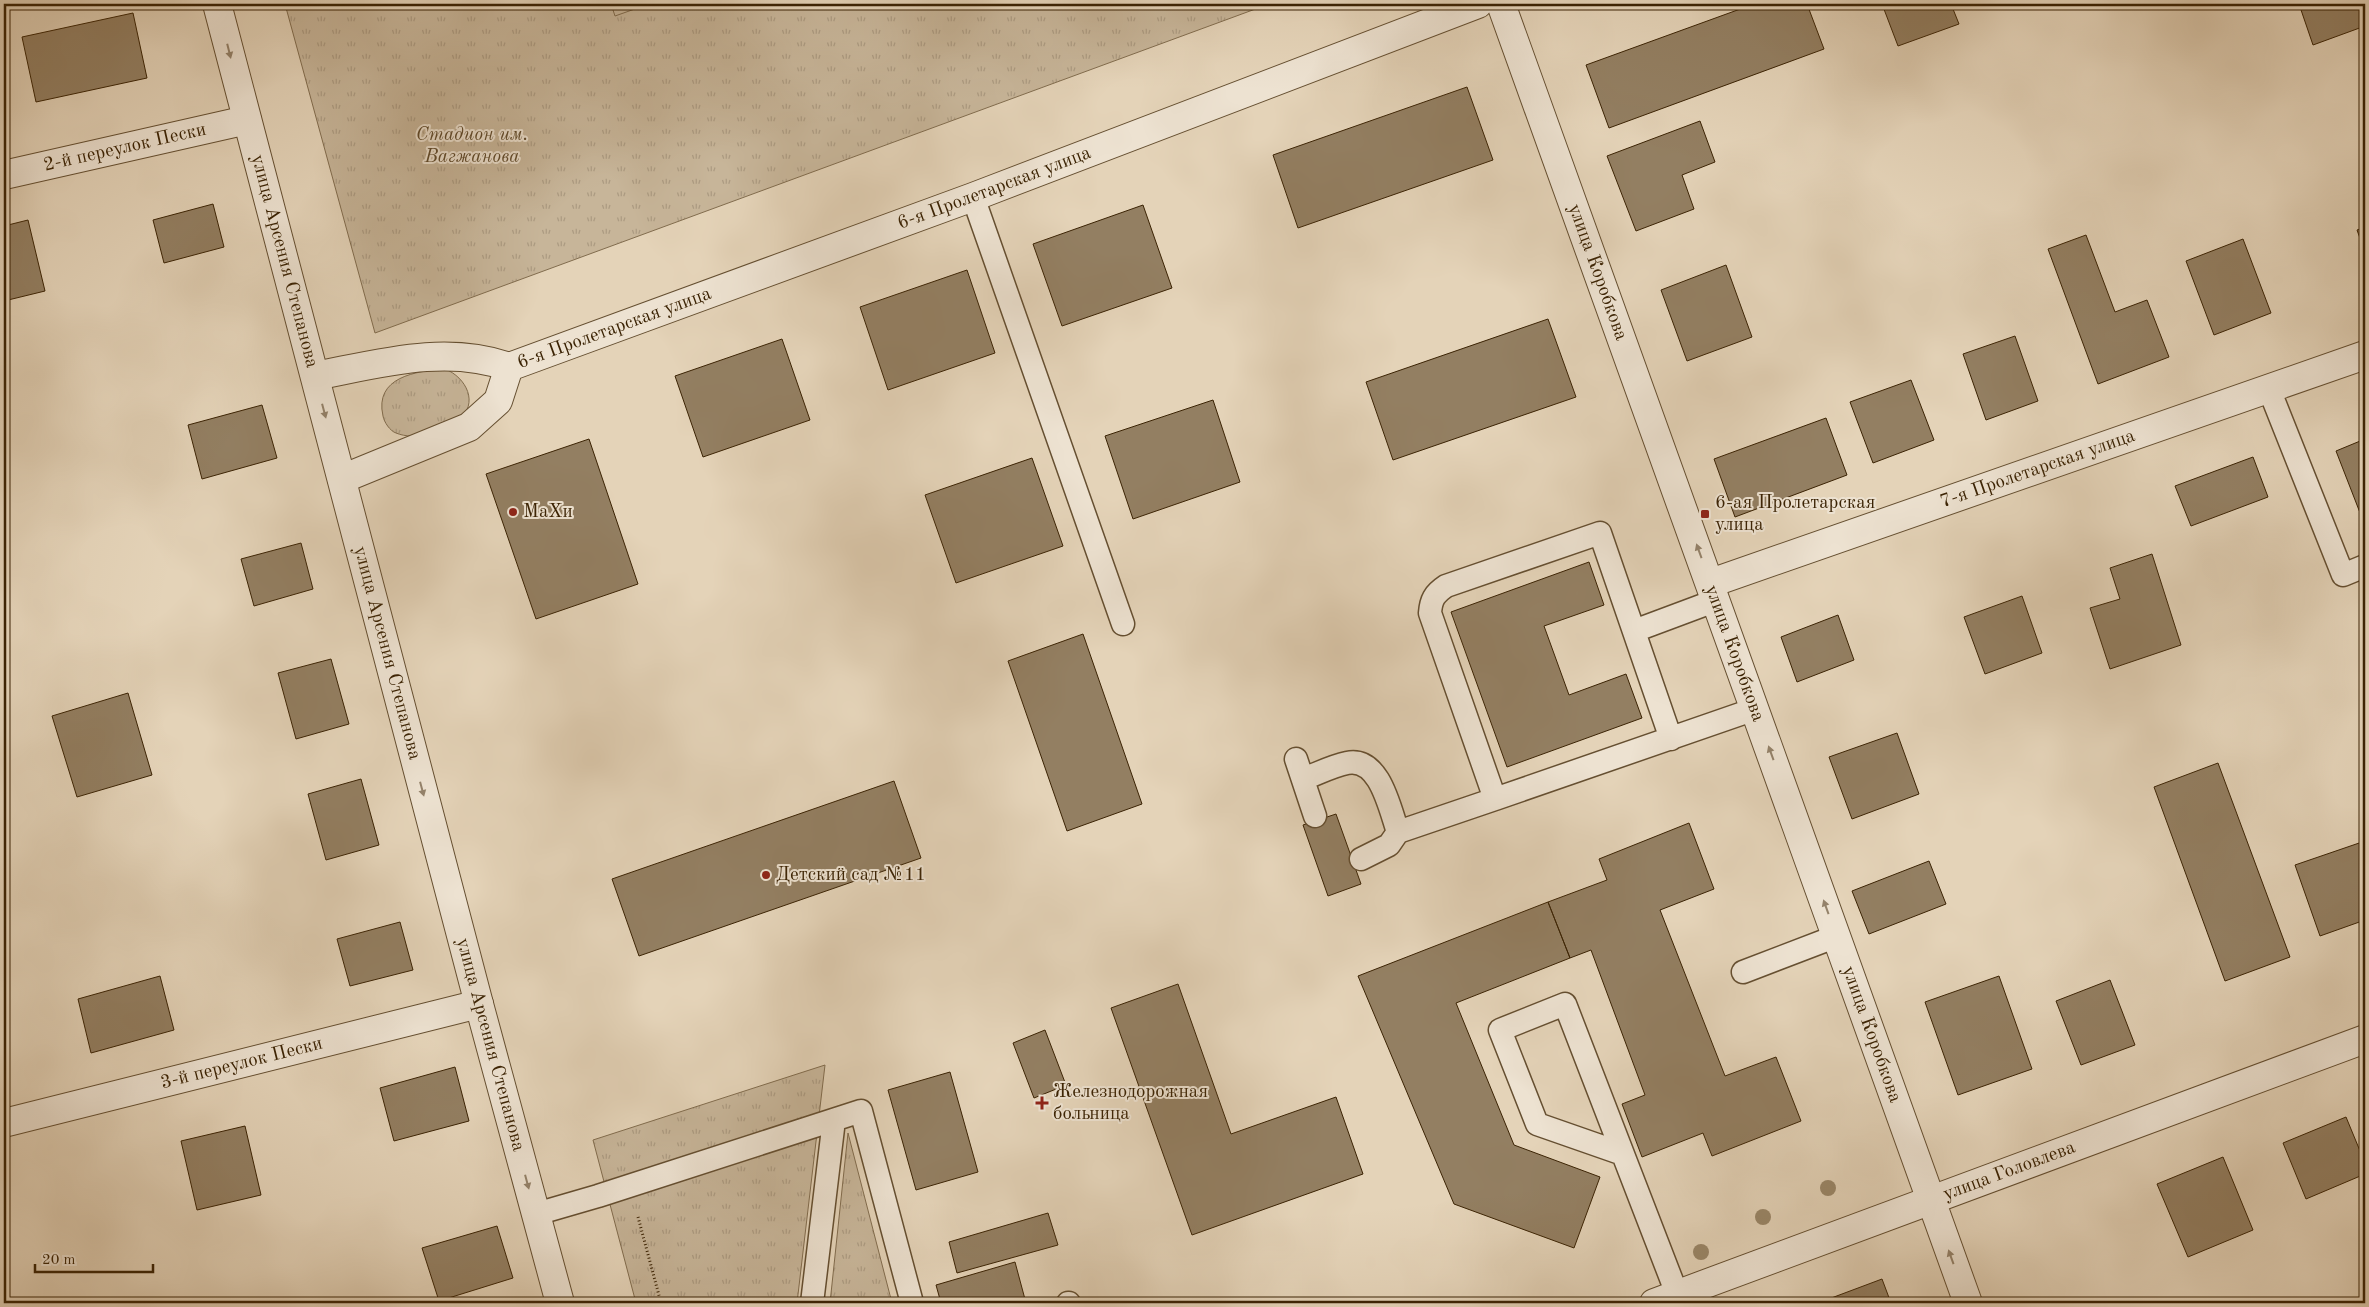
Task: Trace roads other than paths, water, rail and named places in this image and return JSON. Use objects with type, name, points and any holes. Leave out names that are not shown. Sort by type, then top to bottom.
[{"type":"street","name":"улица Арсения Степанова","points":[[218,4],[479,1004],[560,1303]]},
{"type":"street","name":"6-я Пролетарская улица","points":[[315,376],[394,361],[446,356],[485,358],[509,367],[972,197],[1478,4]]},
{"type":"street","name":"улица Коробкова","points":[[1501,4],[1714,592],[1968,1303]]},
{"type":"street","name":"2-й переулок Пески","points":[[4,175],[247,120]]},
{"type":"street","name":"7-я Пролетарская улица","points":[[1714,592],[2365,355]]},
{"type":"street","name":"6-я Пролетарская улица","points":[[342,479],[469,427],[498,401],[509,367]]},
{"type":"street","name":"3-й переулок Пески","points":[[4,1123],[479,1004]]},
{"type":"street","name":"улица Головлева","points":[[1665,1299],[2365,1038]]},
{"type":"lane","points":[[972,197],[1123,624]]},
{"type":"lane","points":[[2269,389],[2343,575],[2365,566]]},
{"type":"lane","points":[[1495,799],[1430,613],[1431,601],[1437,592],[1446,586],[1600,533],[1671,739]]},
{"type":"lane","points":[[1634,631],[1714,592]]},
{"type":"lane","points":[[1361,859],[1389,845],[1398,832],[1755,709]]},
{"type":"lane","points":[[1315,816],[1300,769],[1349,763],[1367,767],[1380,781],[1398,832]]},
{"type":"lane","points":[[1743,972],[1836,936]]},
{"type":"lane","points":[[1623,1154],[1537,1124],[1500,1030],[1565,1004],[1623,1154],[1665,1299]]},
{"type":"lane","points":[[536,1214],[630,1186],[861,1111],[912,1303]]},
{"type":"lane","points":[[812,1303],[834,1120]]},
{"type":"place","name":"МаХи","points":[[513,512]]},
{"type":"place","name":"6-ая Пролетарская улица","points":[[1705,514]]},
{"type":"place","name":"Детский сад №11","points":[[766,875]]},
{"type":"place","name":"Железнодорожная больница","points":[[1042,1103]]},
{"type":"park label","name":"Стадион им. Вагжанова","points":[[472,146]]}]
